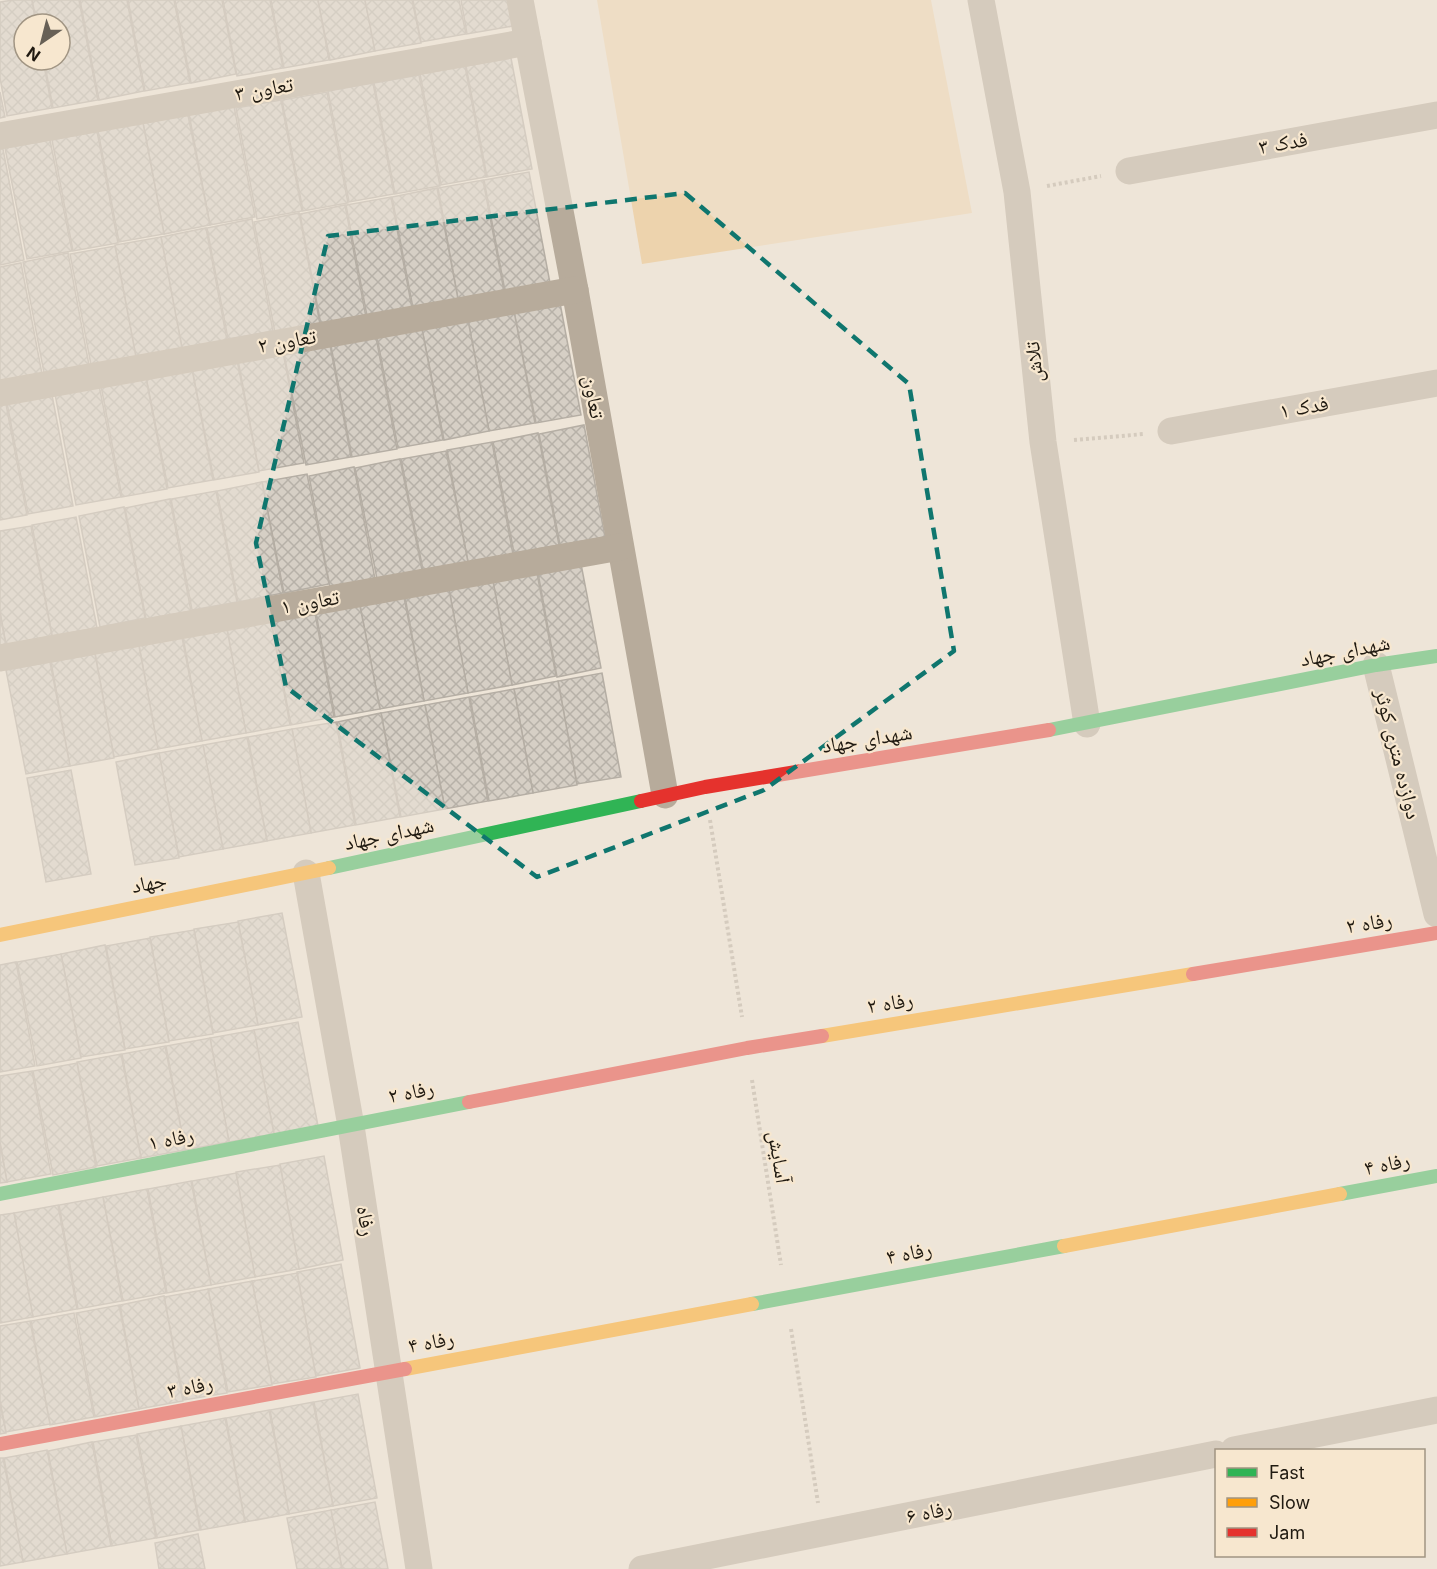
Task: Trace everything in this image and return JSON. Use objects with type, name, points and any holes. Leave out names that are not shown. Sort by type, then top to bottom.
[{"type":"street","name":"تعاون","points":[[520,0],[575,290],[665,795]]},
{"type":"street","name":"تلاش","points":[[981,0],[1017,192],[1043,442],[1087,724]]},
{"type":"street","name":"تعاون ۳","points":[[0,136],[528,42]]},
{"type":"street","name":"فدک ۳","points":[[1129,171],[1437,115]]},
{"type":"street","name":"تعاون ۲","points":[[0,393],[575,290]]},
{"type":"street","name":"فدک ۱","points":[[1171,432],[1437,383]]},
{"type":"street","name":"تعاون ۱","points":[[0,658],[620,547]]},
{"type":"street","name":"شهدای جهاد","points":[[306,873],[705,787],[1087,724],[1376,665],[1437,656]]},
{"type":"street","name":"دوازده متری کوثر","points":[[1376,665],[1437,914]]},
{"type":"street","name":"جهاد","points":[[0,934],[306,873]]},
{"type":"street","name":"رفاه","points":[[306,873],[351,1126],[419,1569]]},
{"type":"street","name":"رفاه ۲","points":[[351,1126],[747,1048],[1437,933]]},
{"type":"street","name":"رفاه ۱","points":[[0,1194],[351,1126]]},
{"type":"street","name":"رفاه ۴","points":[[389,1371],[1437,1176]]},
{"type":"street","name":"رفاه ۳","points":[[0,1444],[389,1371]]},
{"type":"street","points":[[1239,1449],[1437,1410]]},
{"type":"street","name":"رفاه ۶","points":[[642,1569],[1215,1454]]},
{"type":"path","points":[[1017,192],[1129,171]]},
{"type":"path","points":[[1043,442],[1171,432]]},
{"type":"path","name":"آسایش","points":[[705,787],[823,1533]]},
{"type":"highlighted area","points":[[685,193],[909,384],[954,651],[764,790],[537,877],[286,687],[256,543],[328,236]]},
{"type":"shaded area","points":[[597,0],[931,0],[972,213],[642,264]]},
{"type":"building","points":[[32,0],[34,12],[12,12],[12,72],[45,72],[52,108],[7,116],[0,78],[0,2]]},
{"type":"building","points":[[32,0],[79,0],[98,100],[53,108],[46,72],[72,72],[72,12],[34,12]]},
{"type":"building","points":[[80,0],[127,0],[144,91],[99,100]]},
{"type":"building","points":[[128,0],[174,0],[190,83],[145,91]]},
{"type":"building","points":[[175,0],[222,0],[236,74],[191,83]]},
{"type":"building","points":[[223,0],[270,0],[283,68],[237,76]]},
{"type":"building","points":[[271,0],[318,0],[329,60],[284,68]]},
{"type":"building","points":[[318,0],[365,0],[375,51],[330,60]]},
{"type":"building","points":[[365,0],[412,0],[421,43],[375,51]]},
{"type":"building","points":[[413,0],[459,0],[466,34],[421,42]]},
{"type":"building","points":[[461,0],[508,0],[513,26],[467,34]]},
{"type":"building","points":[[511,58],[532,169],[487,177],[466,66]]},
{"type":"building","points":[[465,66],[486,177],[441,185],[420,74]]},
{"type":"building","points":[[419,75],[440,186],[395,194],[374,83]]},
{"type":"building","points":[[373,83],[394,194],[349,202],[328,91]]},
{"type":"building","points":[[0,92],[5,117],[0,118]]},
{"type":"building","points":[[327,92],[348,203],[303,211],[282,100]]},
{"type":"building","points":[[281,100],[302,211],[257,219],[236,108]]},
{"type":"building","points":[[234,106],[255,217],[210,225],[189,114]]},
{"type":"building","points":[[188,115],[210,225],[164,234],[143,123]]},
{"type":"building","points":[[143,123],[164,234],[119,242],[98,131]]},
{"type":"building","points":[[97,131],[118,243],[73,251],[52,140]]},
{"type":"building","points":[[50,140],[72,251],[27,259],[5,148]]},
{"type":"building","points":[[0,149],[3,149],[24,260],[0,265]]},
{"type":"building","points":[[529,172],[550,283],[505,291],[484,180]]},
{"type":"building","points":[[483,180],[504,291],[458,299],[438,188]]},
{"type":"building","points":[[437,188],[458,299],[413,308],[392,197]]},
{"type":"building","points":[[391,197],[412,308],[367,316],[346,205]]},
{"type":"building","points":[[345,205],[366,317],[321,325],[300,214]]},
{"type":"building","points":[[299,213],[320,324],[275,333],[254,222]]},
{"type":"building","points":[[252,219],[273,331],[228,339],[207,228]]},
{"type":"building","points":[[206,228],[227,340],[182,348],[161,237]]},
{"type":"building","points":[[161,237],[182,348],[136,357],[115,245]]},
{"type":"building","points":[[115,246],[136,357],[91,365],[70,254]]},
{"type":"building","points":[[68,253],[89,365],[44,373],[23,262]]},
{"type":"building","points":[[21,263],[42,374],[0,382],[0,267]]},
{"type":"building","points":[[560,303],[581,415],[536,423],[514,312]]},
{"type":"building","points":[[514,311],[535,423],[489,431],[468,320]]},
{"type":"building","points":[[468,320],[489,431],[444,440],[422,329]]},
{"type":"building","points":[[422,329],[443,440],[398,448],[377,337]]},
{"type":"building","points":[[376,337],[397,449],[352,457],[331,346]]},
{"type":"building","points":[[330,345],[351,457],[306,465],[284,354]]},
{"type":"building","points":[[283,352],[304,463],[259,471],[238,360]]},
{"type":"building","points":[[237,360],[259,472],[214,480],[192,369]]},
{"type":"building","points":[[192,369],[213,480],[168,488],[146,377]]},
{"type":"building","points":[[146,378],[167,489],[122,497],[101,386]]},
{"type":"building","points":[[99,385],[121,497],[76,505],[55,394]]},
{"type":"building","points":[[52,395],[73,506],[28,514],[7,403]]},
{"type":"building","points":[[6,404],[27,515],[0,520],[0,405]]},
{"type":"building","points":[[584,425],[605,537],[560,545],[539,434]]},
{"type":"building","points":[[538,433],[559,545],[514,553],[493,442]]},
{"type":"building","points":[[492,442],[513,554],[468,562],[447,450]]},
{"type":"building","points":[[446,451],[468,562],[423,570],[401,459]]},
{"type":"building","points":[[400,459],[422,570],[377,579],[355,468]]},
{"type":"building","points":[[354,467],[375,579],[330,587],[309,476]]},
{"type":"building","points":[[307,474],[329,584],[284,593],[262,482]]},
{"type":"building","points":[[262,482],[283,593],[238,602],[217,491]]},
{"type":"building","points":[[216,491],[237,602],[192,610],[171,499]]},
{"type":"building","points":[[170,499],[191,611],[146,619],[125,508]]},
{"type":"building","points":[[124,507],[145,618],[100,627],[79,516]]},
{"type":"building","points":[[76,517],[97,628],[52,636],[32,525]]},
{"type":"building","points":[[31,526],[52,636],[6,645],[0,611],[0,531]]},
{"type":"building","points":[[581,564],[601,668],[557,677],[538,573]]},
{"type":"building","points":[[537,573],[556,676],[512,685],[493,581]]},
{"type":"building","points":[[493,581],[512,685],[468,693],[449,589]]},
{"type":"building","points":[[449,589],[468,693],[424,701],[405,597]]},
{"type":"building","points":[[404,597],[424,701],[380,709],[360,605]]},
{"type":"building","points":[[360,606],[380,709],[335,717],[316,613]]},
{"type":"building","points":[[315,613],[334,717],[291,725],[271,621]]},
{"type":"building","points":[[0,615],[6,645],[0,646]]},
{"type":"building","points":[[271,621],[290,725],[246,733],[227,629]]},
{"type":"building","points":[[227,629],[246,733],[202,741],[183,637]]},
{"type":"building","points":[[182,637],[202,741],[158,749],[139,645]]},
{"type":"building","points":[[139,646],[158,749],[114,757],[95,653]]},
{"type":"building","points":[[95,654],[114,758],[70,766],[51,662]]},
{"type":"building","points":[[50,662],[70,766],[26,774],[6,670]]},
{"type":"building","points":[[602,673],[621,777],[577,784],[558,681]]},
{"type":"building","points":[[558,681],[577,785],[533,793],[514,689]]},
{"type":"building","points":[[514,689],[533,793],[489,801],[470,697]]},
{"type":"building","points":[[469,697],[488,801],[445,809],[425,705]]},
{"type":"building","points":[[425,705],[445,809],[401,817],[381,713]]},
{"type":"building","points":[[381,713],[400,817],[356,825],[337,722]]},
{"type":"building","points":[[336,722],[355,825],[311,833],[292,729]]},
{"type":"building","points":[[292,729],[311,833],[267,841],[248,737]]},
{"type":"building","points":[[247,737],[267,841],[223,849],[203,745]]},
{"type":"building","points":[[203,745],[223,849],[179,857],[159,753]]},
{"type":"building","points":[[159,753],[179,858],[135,865],[116,762]]},
{"type":"building","points":[[71,770],[91,874],[46,882],[27,778]]},
{"type":"building","points":[[282,913],[302,1017],[258,1025],[238,921]]},
{"type":"building","points":[[238,922],[258,1025],[213,1033],[194,929]]},
{"type":"building","points":[[194,930],[213,1034],[169,1041],[150,937]]},
{"type":"building","points":[[150,938],[169,1042],[125,1049],[106,946]]},
{"type":"building","points":[[105,945],[125,1050],[81,1057],[61,954]]},
{"type":"building","points":[[61,954],[81,1058],[37,1066],[17,962]]},
{"type":"building","points":[[16,962],[35,1066],[0,1072],[0,965]]},
{"type":"building","points":[[298,1022],[318,1126],[274,1134],[254,1030]]},
{"type":"building","points":[[254,1030],[274,1134],[229,1142],[210,1038]]},
{"type":"building","points":[[210,1038],[229,1142],[185,1150],[166,1046]]},
{"type":"building","points":[[165,1046],[185,1150],[141,1158],[122,1054]]},
{"type":"building","points":[[121,1054],[141,1158],[97,1166],[77,1062]]},
{"type":"building","points":[[77,1063],[96,1167],[53,1175],[33,1071]]},
{"type":"building","points":[[32,1071],[51,1174],[7,1182],[0,1142],[0,1076]]},
{"type":"building","points":[[0,1144],[7,1182],[0,1183]]},
{"type":"building","points":[[324,1156],[343,1260],[299,1269],[280,1164]]},
{"type":"building","points":[[280,1165],[299,1269],[255,1277],[236,1172]]},
{"type":"building","points":[[236,1173],[255,1277],[211,1285],[192,1181]]},
{"type":"building","points":[[191,1181],[211,1285],[167,1293],[148,1189]]},
{"type":"building","points":[[147,1189],[166,1293],[123,1301],[103,1197]]},
{"type":"building","points":[[103,1197],[122,1301],[78,1309],[59,1205]]},
{"type":"building","points":[[58,1205],[77,1309],[33,1317],[14,1213]]},
{"type":"building","points":[[14,1213],[33,1317],[0,1323],[0,1215]]},
{"type":"building","points":[[341,1264],[360,1368],[316,1376],[297,1272]]},
{"type":"building","points":[[297,1273],[316,1377],[272,1384],[252,1281]]},
{"type":"building","points":[[252,1281],[272,1385],[228,1392],[208,1289]]},
{"type":"building","points":[[208,1289],[227,1393],[184,1400],[164,1297]]},
{"type":"building","points":[[164,1296],[183,1401],[139,1409],[120,1305]]},
{"type":"building","points":[[119,1305],[139,1409],[95,1417],[76,1313]]},
{"type":"building","points":[[74,1313],[94,1417],[50,1425],[31,1321]]},
{"type":"building","points":[[30,1321],[50,1424],[6,1432],[0,1401],[0,1326]]},
{"type":"building","points":[[358,1394],[377,1498],[333,1506],[314,1402]]},
{"type":"building","points":[[313,1402],[333,1506],[289,1514],[270,1410]]},
{"type":"building","points":[[0,1403],[6,1433],[0,1434]]},
{"type":"building","points":[[269,1410],[289,1514],[245,1522],[226,1418]]},
{"type":"building","points":[[225,1418],[245,1522],[201,1530],[181,1426]]},
{"type":"building","points":[[181,1426],[200,1530],[157,1538],[137,1434]]},
{"type":"building","points":[[136,1435],[156,1538],[112,1546],[93,1442]]},
{"type":"building","points":[[92,1442],[111,1546],[67,1554],[48,1451]]},
{"type":"building","points":[[47,1450],[67,1554],[23,1562],[4,1458]]},
{"type":"building","points":[[0,1458],[3,1458],[23,1562],[0,1566]]},
{"type":"building","points":[[375,1502],[388,1569],[342,1569],[331,1510]]},
{"type":"building","points":[[331,1510],[342,1569],[297,1569],[287,1518]]},
{"type":"building","points":[[198,1534],[205,1569],[159,1569],[155,1543]]},
{"type":"traffic: fast","points":[[1049,730],[1376,665],[1437,656]]},
{"type":"traffic: fast","points":[[329,868],[641,801]]},
{"type":"traffic: fast","points":[[0,1194],[469,1102]]},
{"type":"traffic: fast","points":[[1340,1194],[1437,1176]]},
{"type":"traffic: fast","points":[[752,1304],[1064,1246]]},
{"type":"traffic: slow","points":[[0,935],[329,868]]},
{"type":"traffic: slow","points":[[822,1036],[1193,974]]},
{"type":"traffic: slow","points":[[1064,1246],[1340,1194]]},
{"type":"traffic: slow","points":[[405,1369],[752,1304]]},
{"type":"traffic: jam","points":[[641,801],[705,787],[1049,730]]},
{"type":"traffic: jam","points":[[1193,974],[1437,933]]},
{"type":"traffic: jam","points":[[469,1102],[747,1048],[822,1036]]},
{"type":"traffic: jam","points":[[0,1444],[405,1369]]}]
